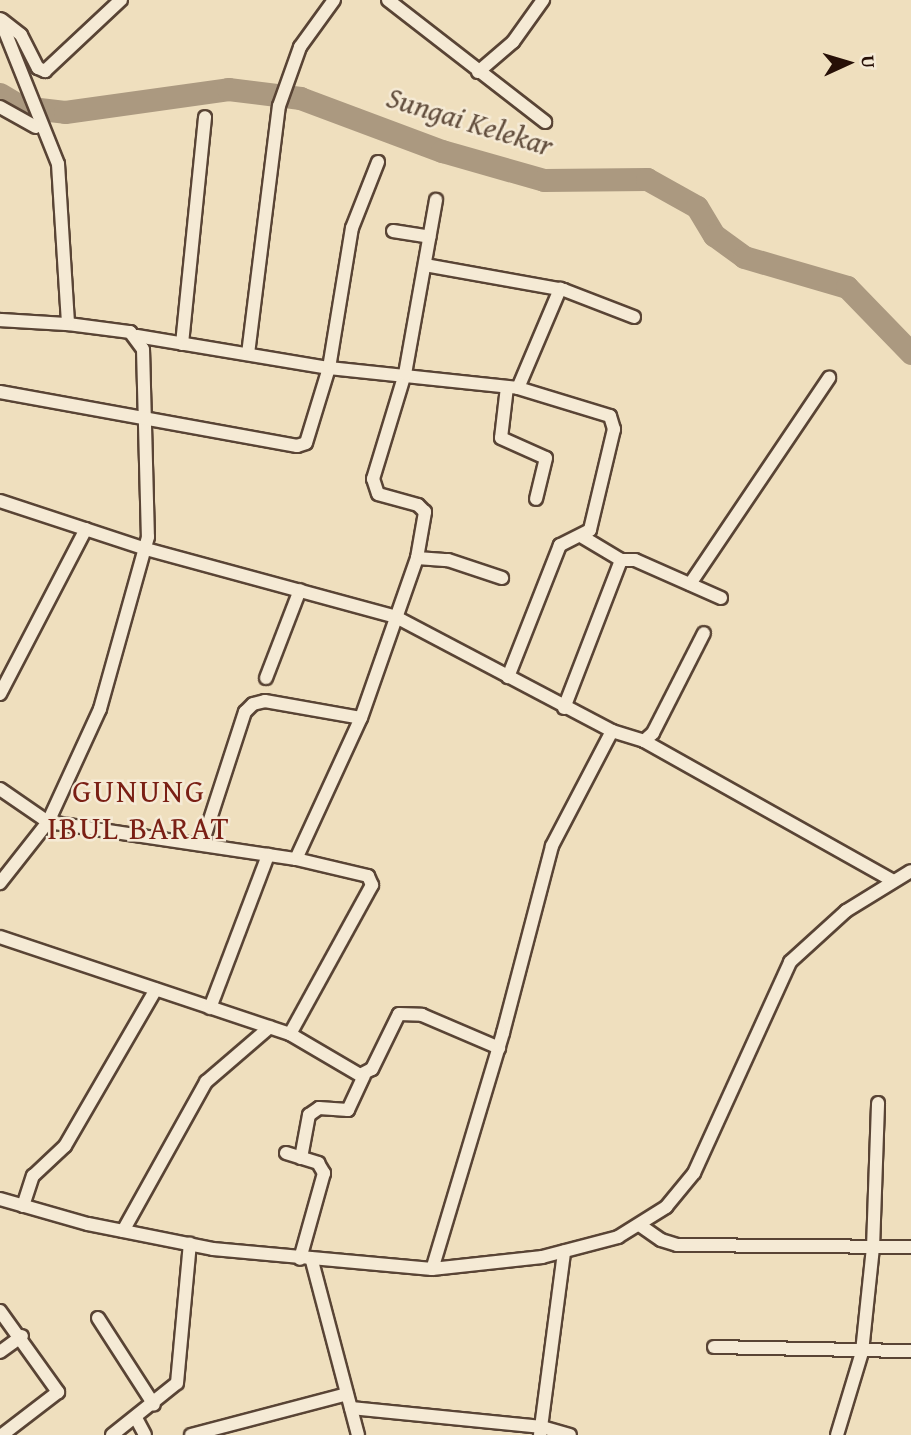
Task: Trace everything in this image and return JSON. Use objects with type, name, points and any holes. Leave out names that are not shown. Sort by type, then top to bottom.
[{"type":"street","points":[[0,19],[21,35],[38,68],[45,71],[121,0]]},
{"type":"street","points":[[248,355],[279,106],[288,71],[334,0]]},
{"type":"street","points":[[388,0],[545,122]]},
{"type":"street","points":[[478,72],[513,42],[543,0]]},
{"type":"street","points":[[0,19],[58,164],[68,324]]},
{"type":"street","points":[[0,107],[36,127]]},
{"type":"street","points":[[182,344],[205,117]]},
{"type":"street","points":[[0,391],[302,445],[310,437],[329,368],[352,228],[378,162]]},
{"type":"street","points":[[296,859],[361,718],[417,558],[425,517],[422,507],[378,494],[373,485],[405,374],[436,200]]},
{"type":"street","points":[[393,231],[430,237]]},
{"type":"street","points":[[425,265],[559,289],[634,317]]},
{"type":"street","points":[[536,499],[546,458],[501,438],[513,387],[559,289]]},
{"type":"street","points":[[0,320],[68,324],[329,368],[513,387],[605,412],[613,421],[590,530],[560,545],[508,677]]},
{"type":"street","points":[[0,883],[48,822],[100,709],[146,549],[143,349],[136,336]]},
{"type":"street","points":[[690,584],[829,378]]},
{"type":"street","points":[[0,501],[146,549],[396,617],[564,709],[612,732],[644,741],[892,881]]},
{"type":"street","points":[[0,694],[86,529]]},
{"type":"street","points":[[581,536],[621,560],[635,560],[721,598]]},
{"type":"street","points":[[417,558],[448,560],[502,578]]},
{"type":"street","points":[[564,709],[621,560]]},
{"type":"street","points":[[266,678],[300,590]]},
{"type":"street","points":[[644,741],[653,733],[704,633]]},
{"type":"street","points":[[202,844],[245,712],[253,704],[265,701],[361,718]]},
{"type":"street","points":[[432,1269],[499,1048],[552,846],[612,732]]},
{"type":"street","points":[[0,789],[48,822],[296,859],[364,874],[372,885],[290,1034]]},
{"type":"street","points":[[210,1008],[268,855]]},
{"type":"street","points":[[0,1199],[122,1231],[190,1244],[306,1260],[432,1269],[492,1265],[564,1252],[618,1237],[641,1226],[666,1207],[694,1173],[790,962],[846,911],[911,871]]},
{"type":"street","points":[[0,937],[290,1034],[364,1076]]},
{"type":"street","points":[[23,1206],[33,1176],[65,1146],[156,989]]},
{"type":"street","points":[[301,1158],[309,1115],[319,1108],[348,1110],[399,1014],[422,1016],[499,1048]]},
{"type":"street","points":[[122,1231],[206,1082],[270,1027]]},
{"type":"street","points":[[837,1435],[862,1352],[873,1248],[878,1103]]},
{"type":"street","points":[[286,1153],[318,1163],[324,1173],[306,1260],[358,1435]]},
{"type":"street","points":[[641,1226],[661,1240],[677,1245],[911,1247]]},
{"type":"street","points":[[113,1435],[154,1405],[177,1383],[190,1244]]},
{"type":"street","points":[[541,1431],[564,1252]]},
{"type":"street","points":[[0,1311],[22,1336],[58,1392],[2,1435]]},
{"type":"street","points":[[98,1318],[154,1405]]},
{"type":"street","points":[[0,1352],[22,1336]]},
{"type":"street","points":[[714,1347],[911,1351]]},
{"type":"street","points":[[191,1435],[347,1394]]},
{"type":"street","points":[[351,1408],[570,1435]]},
{"type":"street","points":[[136,1418],[145,1435]]},
{"type":"waterway","name":"Sungai Kelekar","points":[[0,94],[22,107],[65,112],[228,89],[300,98],[442,151],[544,180],[647,179],[697,207],[714,235],[744,257],[847,287],[911,353]]},
{"type":"district","name":"GUNUNG IBUL BARAT","points":[[139,810]]}]
